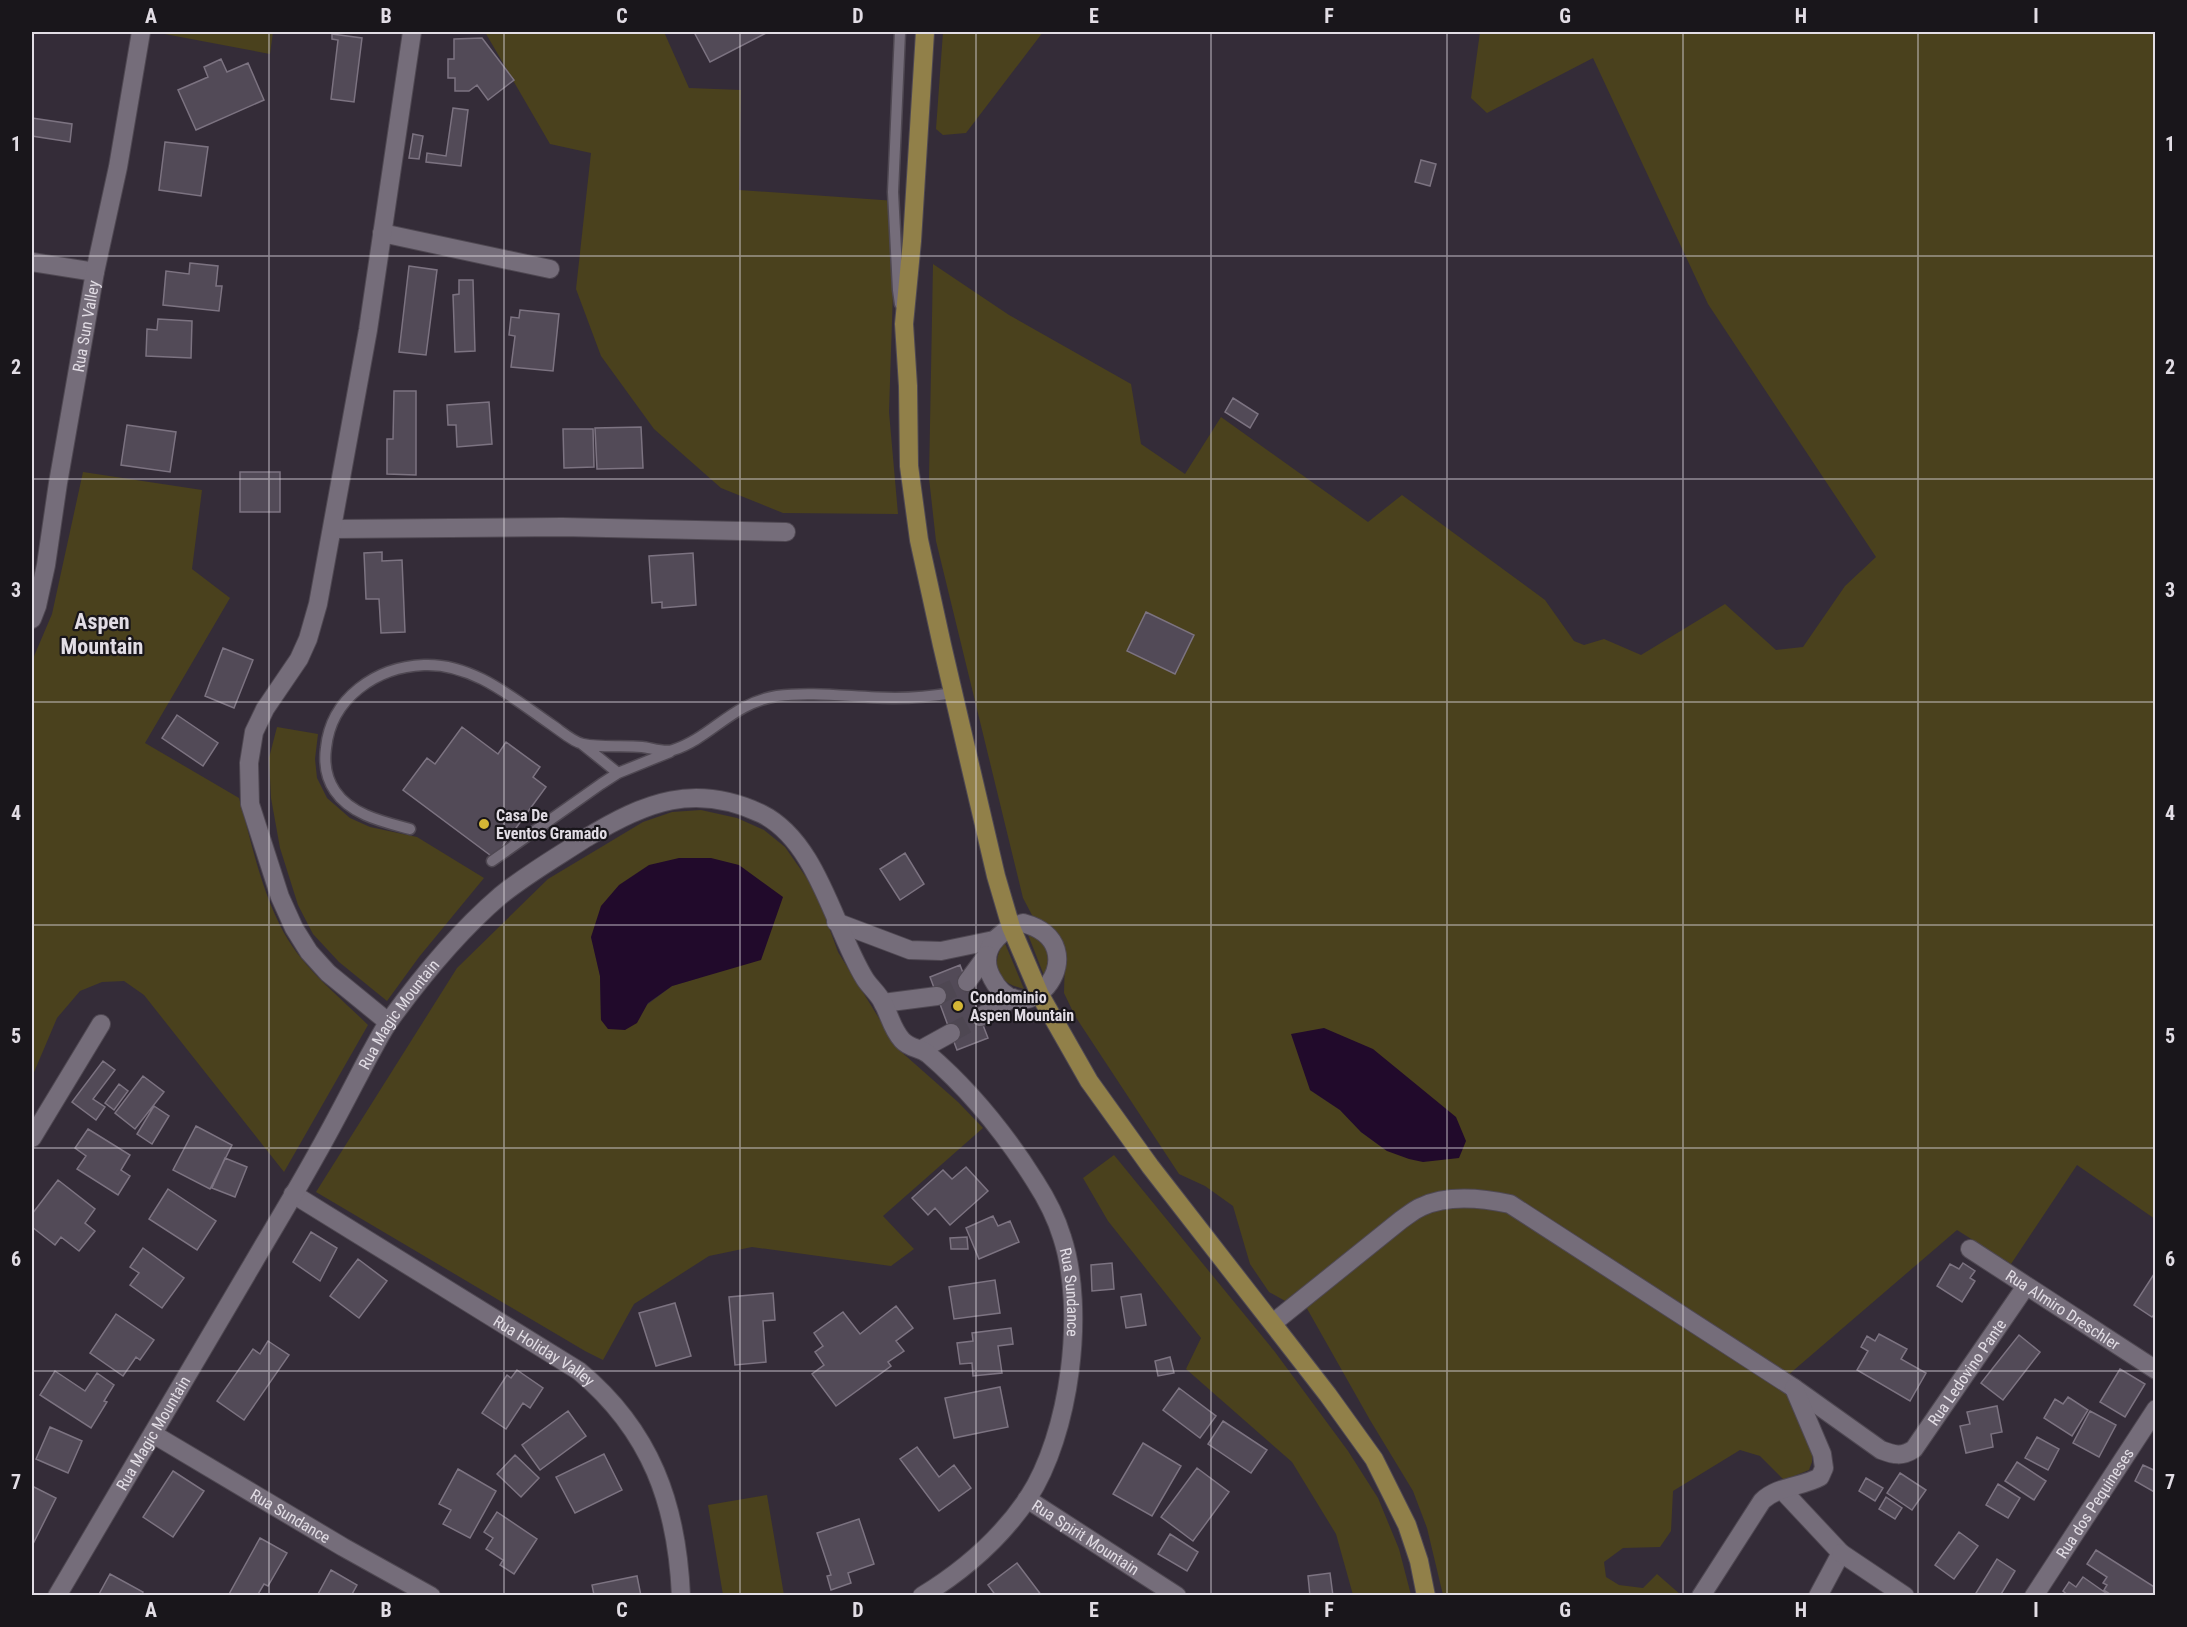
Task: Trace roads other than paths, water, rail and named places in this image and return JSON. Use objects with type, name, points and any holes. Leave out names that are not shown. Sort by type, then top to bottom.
[{"type":"main road","points":[[925,32],[912,241],[904,324],[908,386],[909,466],[919,540],[996,876],[1011,927],[1040,995],[1089,1081],[1150,1166],[1273,1323],[1374,1459],[1407,1526],[1419,1561],[1426,1596]]},
{"type":"street","name":"Rua Sun Valley","points":[[32,619],[46,565],[60,471],[96,272],[118,167],[141,32]]},
{"type":"street","points":[[388,1022],[375,1009],[328,973],[309,952],[294,928],[280,897],[250,804],[249,763],[254,732],[265,709],[299,659],[308,639],[318,604],[368,330],[412,32]]},
{"type":"street","points":[[382,233],[550,269]]},
{"type":"street","points":[[32,262],[96,272]]},
{"type":"street","points":[[333,529],[562,527],[786,532]]},
{"type":"street","name":"Rua Magic Mountain","points":[[57,1596],[293,1194],[388,1022],[435,962],[470,925],[502,895],[540,867],[618,818],[644,807],[668,801],[697,797],[726,802],[764,815],[787,833],[802,851],[863,976],[883,1003]]},
{"type":"street","points":[[836,921],[910,950],[991,948]]},
{"type":"street","points":[[967,982],[1002,931],[1023,923],[1036,927],[1047,935],[1054,946],[1057,959],[1055,973],[1049,985],[1040,995],[1023,999],[1013,998],[996,986],[988,972],[991,948]]},
{"type":"street","points":[[883,1003],[937,996]]},
{"type":"street","points":[[980,1017],[1013,998]]},
{"type":"street","name":"Rua Sundance","points":[[883,1003],[898,1038],[909,1047],[922,1049],[969,1095],[997,1127],[1037,1184],[1063,1239],[1070,1273],[1073,1315],[1068,1389],[1059,1429],[1044,1467],[1027,1499],[982,1552],[922,1596]]},
{"type":"street","points":[[32,1138],[100,1024]]},
{"type":"street","points":[[922,1049],[951,1033]]},
{"type":"street","name":"Rua Holiday Valley","points":[[293,1194],[579,1371],[601,1389],[641,1443],[667,1498],[680,1569],[681,1596]]},
{"type":"street","points":[[1273,1323],[1421,1206],[1466,1198],[1487,1199],[1510,1204],[1794,1388],[1822,1454],[1824,1468],[1820,1478],[1770,1493],[1762,1501],[1701,1596]]},
{"type":"street","name":"Rua Almiro Dreschler","points":[[1970,1249],[2156,1370]]},
{"type":"street","name":"Rua Ledovino Pante","points":[[1794,1388],[1881,1450],[1894,1455],[1905,1455],[1914,1449],[2026,1286]]},
{"type":"street","name":"Rua dos Pequineses","points":[[2034,1596],[2156,1409]]},
{"type":"street","name":"Rua Sundance","points":[[153,1434],[343,1548],[431,1596]]},
{"type":"street","points":[[1782,1490],[1841,1553],[1905,1596]]},
{"type":"street","name":"Rua Spirit Mountain","points":[[1027,1499],[1177,1596]]},
{"type":"street","points":[[1818,1596],[1841,1553]]},
{"type":"lane","points":[[900,32],[893,192],[898,290],[904,324]]},
{"type":"lane","points":[[410,829],[356,811],[335,792],[326,773],[325,756],[327,732],[335,715],[363,684],[378,675],[405,667],[446,666],[471,674],[508,694],[581,744],[618,774]]},
{"type":"lane","points":[[492,861],[579,798],[618,774],[686,745],[753,702],[778,696],[895,698],[953,693]]},
{"type":"lane","points":[[581,744],[642,747],[670,752]]},
{"type":"tunnel","points":[[937,996],[967,982]]},
{"type":"tunnel","points":[[951,1033],[980,1017]]},
{"type":"place","name":"Casa De Eventos Gramado","points":[[484,824]]},
{"type":"place","name":"Condominio Aspen Mountain","points":[[958,1006]]},
{"type":"district","name":"Aspen Mountain","points":[[102,634]]}]
